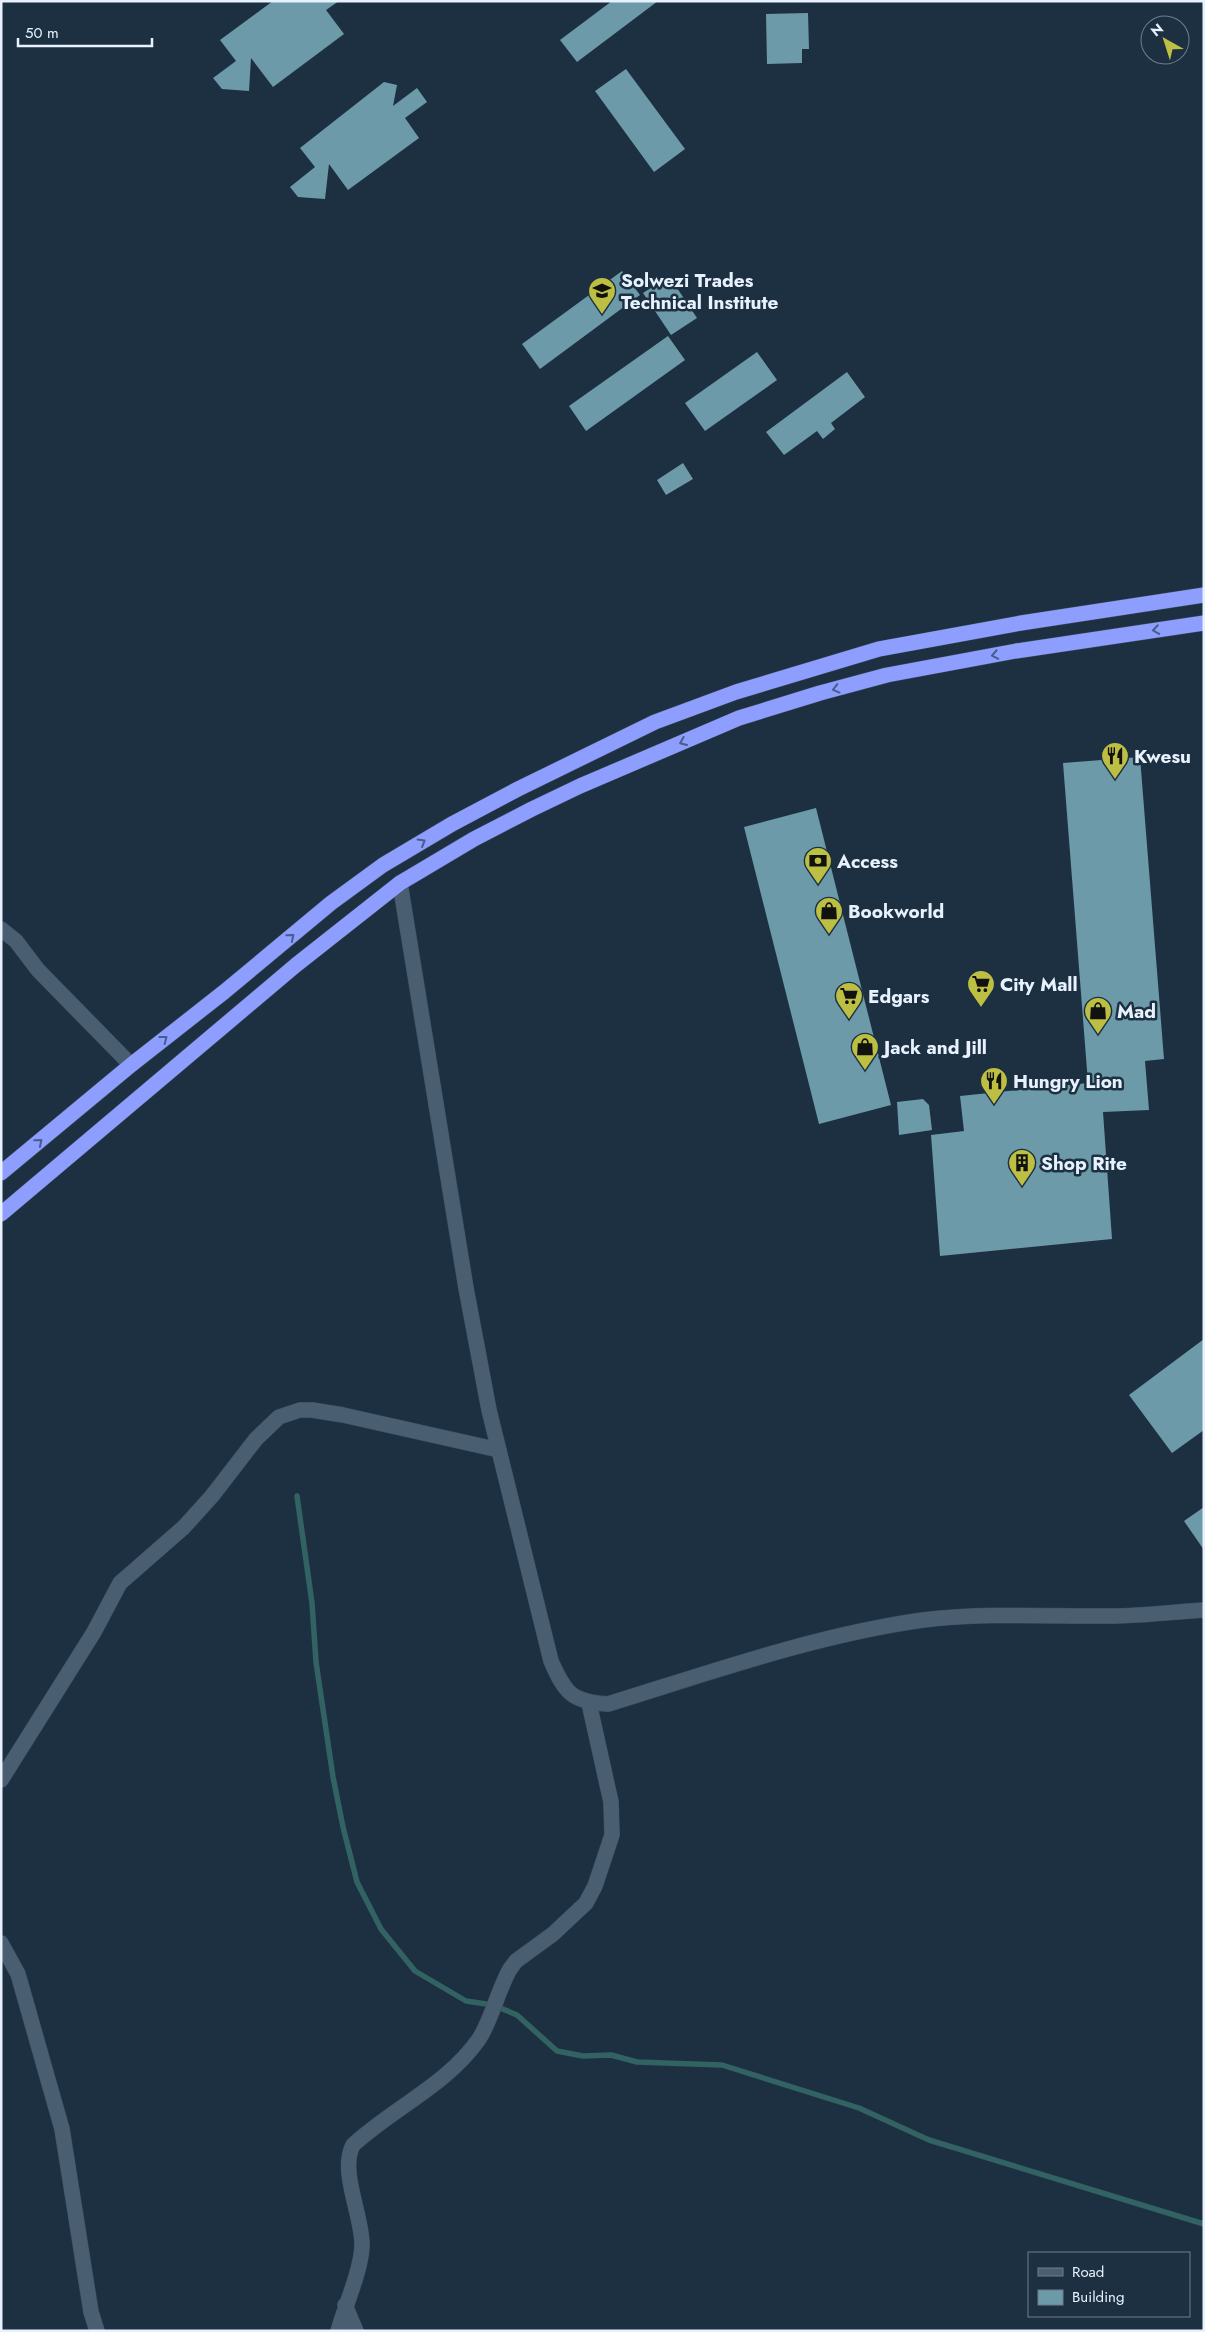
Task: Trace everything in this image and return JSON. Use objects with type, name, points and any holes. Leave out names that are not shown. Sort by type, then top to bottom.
[{"type":"highway","points":[[1,1173],[331,903],[383,865],[452,824],[510,793],[655,722],[736,692],[879,649],[1030,622],[1204,595]]},
{"type":"highway","points":[[1,1214],[296,965],[400,883],[474,839],[580,786],[739,718],[886,675],[1016,651],[1204,623]]},
{"type":"street","points":[[400,883],[466,1288],[499,1450],[551,1661],[558,1679],[570,1695],[589,1703],[608,1704],[789,1649],[872,1628],[982,1615],[1104,1616],[1204,1610]]},
{"type":"street","points":[[1,929],[16,941],[38,970],[131,1065]]},
{"type":"street","points":[[1,1780],[94,1632],[120,1583],[184,1527],[212,1496],[256,1440],[279,1417],[300,1410],[320,1411],[499,1450]]},
{"type":"street","points":[[338,2331],[360,2261],[362,2245],[348,2160],[353,2145],[429,2089],[458,2063],[480,2037],[510,1969],[516,1961],[572,1917],[586,1903],[595,1886],[612,1835],[613,1821],[611,1802],[589,1703]]},
{"type":"street","points":[[1,1943],[18,1974],[62,2129],[91,2312],[97,2331]]},
{"type":"street","points":[[345,2305],[356,2331]]},
{"type":"building","points":[[273,1],[339,1],[326,10],[344,34],[273,87],[251,58],[249,91],[222,89],[213,78],[236,61],[220,40]]},
{"type":"building","points":[[612,1],[658,1],[577,62],[560,40]]},
{"type":"building","points":[[808,13],[809,49],[802,49],[802,63],[767,64],[766,14]]},
{"type":"building","points":[[626,69],[685,149],[654,172],[595,91]]},
{"type":"building","points":[[384,82],[397,85],[393,106],[417,88],[427,102],[405,118],[419,138],[348,190],[329,164],[325,199],[298,197],[290,187],[315,167],[300,148]]},
{"type":"building","points":[[622,271],[640,295],[540,369],[522,344]]},
{"type":"building","points":[[669,276],[697,318],[671,335],[643,293]]},
{"type":"building","points":[[668,336],[685,360],[586,431],[569,406]]},
{"type":"building","points":[[757,352],[777,380],[705,431],[685,403]]},
{"type":"building","points":[[847,372],[865,397],[831,423],[835,429],[823,439],[817,431],[784,455],[766,432]]},
{"type":"building","points":[[683,463],[693,479],[666,495],[657,480]]},
{"type":"building","points":[[1140,757],[1164,1059],[1145,1061],[1149,1110],[1103,1112],[1112,1239],[940,1256],[931,1135],[964,1131],[960,1096],[1088,1083],[1063,763]]},
{"type":"building","points":[[816,808],[891,1105],[819,1124],[744,827]]},
{"type":"building","points":[[923,1099],[929,1105],[932,1130],[899,1135],[897,1102]]},
{"type":"building","points":[[1204,1339],[1204,1430],[1172,1453],[1129,1395]]},
{"type":"building","points":[[1204,1507],[1204,1550],[1184,1521]]},
{"type":"waterway","points":[[297,1496],[312,1603],[316,1662],[333,1777],[343,1827],[357,1882],[381,1929],[415,1971],[466,2001],[493,2005],[517,2015],[557,2051],[583,2056],[611,2055],[637,2062],[722,2065],[859,2108],[929,2140],[1204,2224]]},
{"type":"place","name":"Solwezi Trades Technical Institute","points":[[602,315]]},
{"type":"place","name":"Kwesu","points":[[1115,780]]},
{"type":"place","name":"Access","points":[[818,885]]},
{"type":"place","name":"Bookworld","points":[[829,935]]},
{"type":"place","name":"City Mall","points":[[981,1008]]},
{"type":"place","name":"Edgars","points":[[849,1020]]},
{"type":"place","name":"Mad","points":[[1098,1035]]},
{"type":"place","name":"Jack and Jill","points":[[865,1071]]},
{"type":"place","name":"Hungry Lion","points":[[994,1105]]},
{"type":"place","name":"Shop Rite","points":[[1022,1187]]}]
